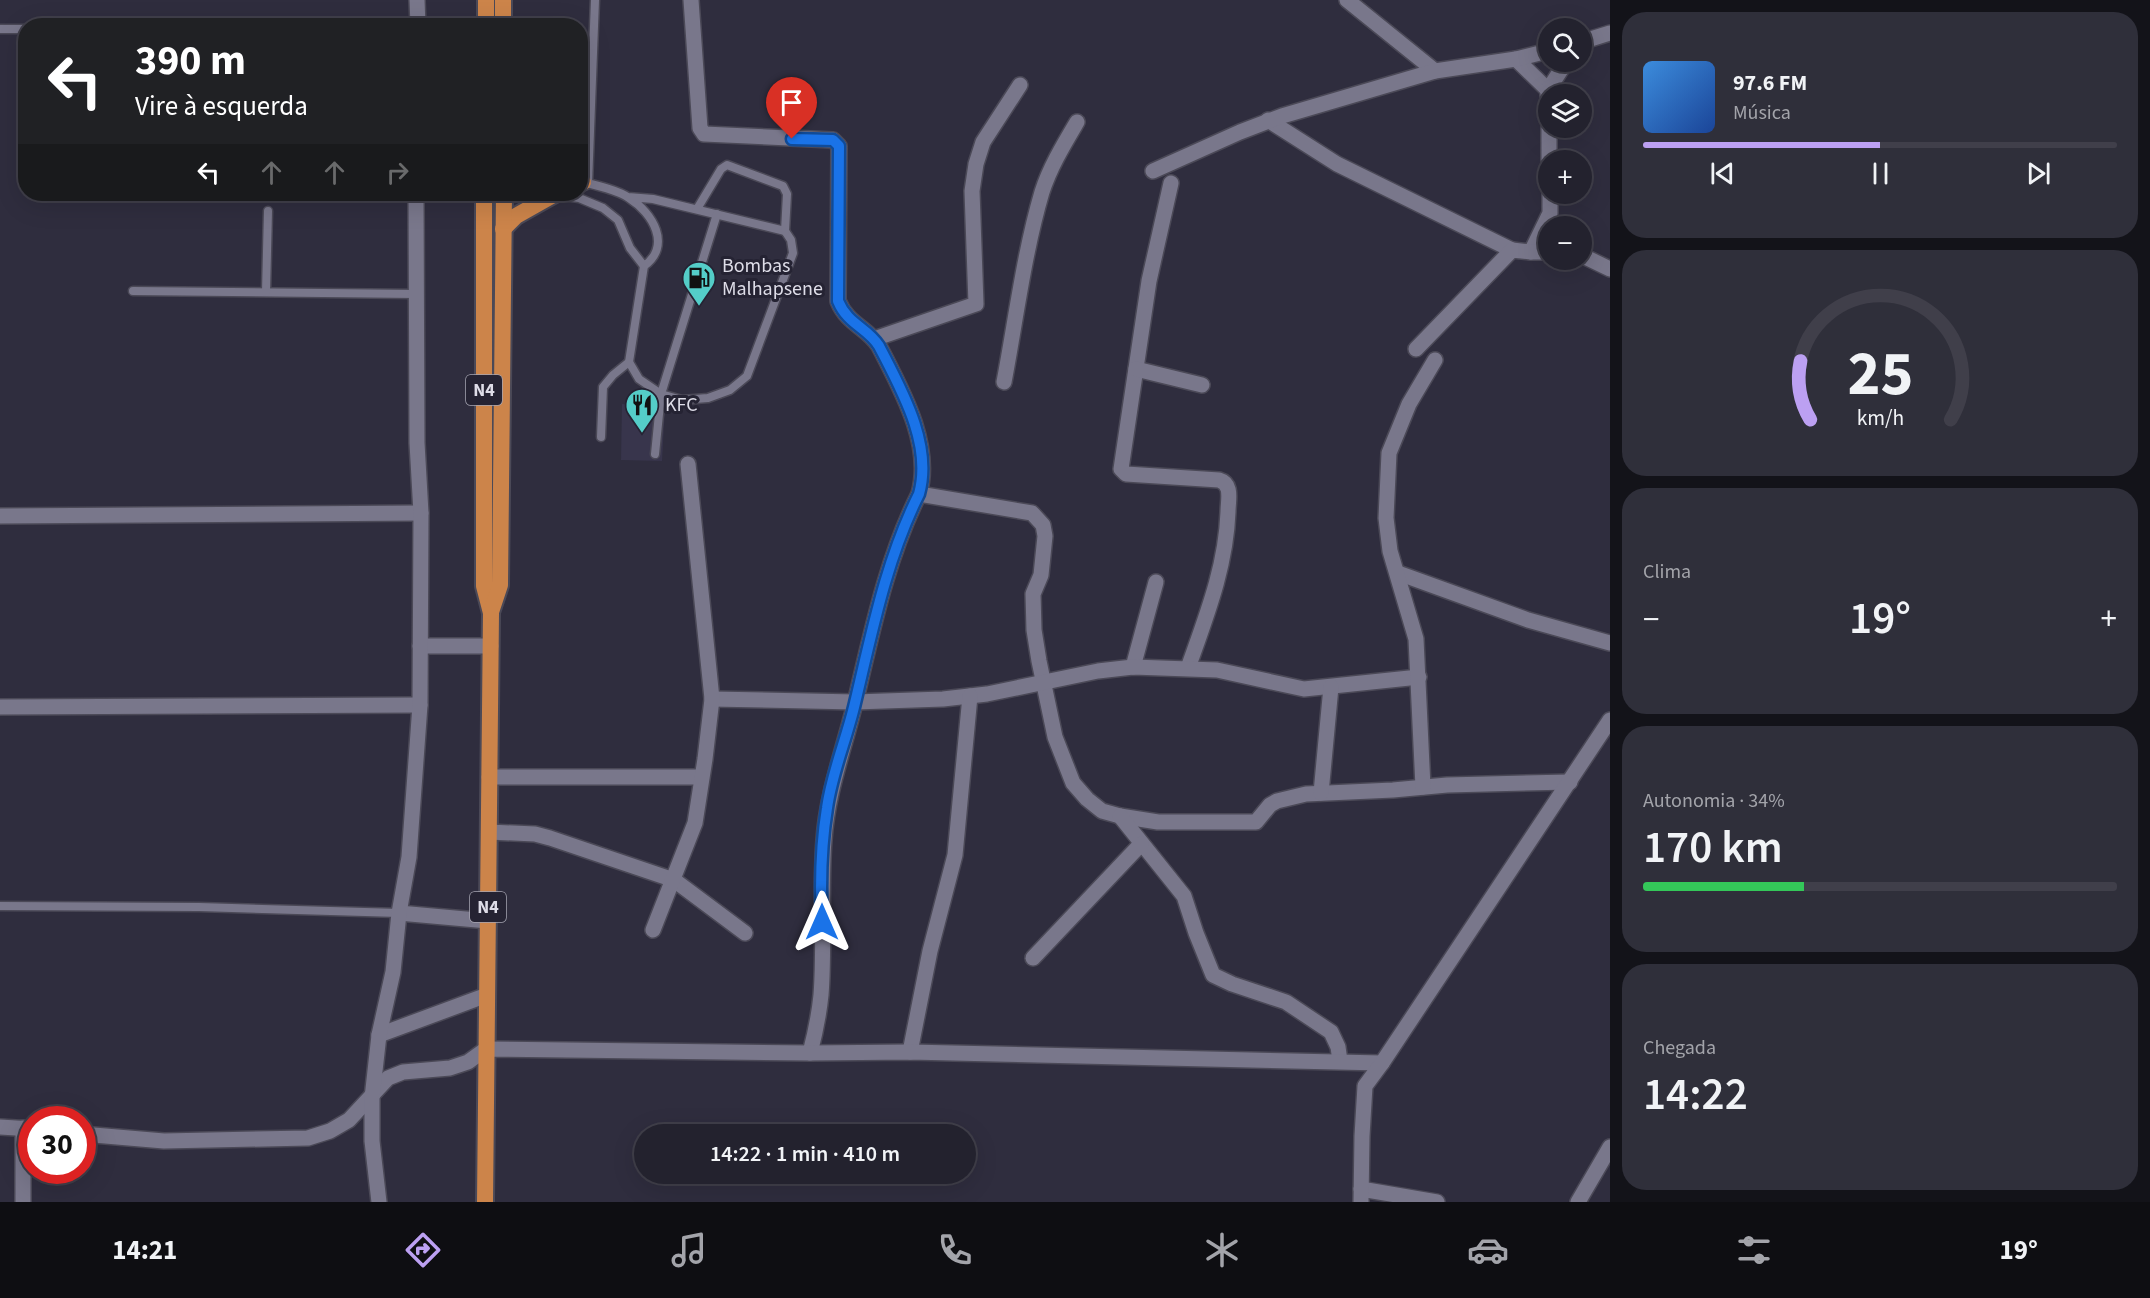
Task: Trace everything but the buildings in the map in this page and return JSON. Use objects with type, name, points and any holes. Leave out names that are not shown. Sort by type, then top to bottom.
[{"type":"highway","points":[[486,0],[486,18]]},
{"type":"highway","points":[[503,0],[503,18]]},
{"type":"highway","name":"N4","points":[[484,201],[484,586],[491,613],[485,1202]]},
{"type":"highway","name":"N4","points":[[491,613],[500,585],[504,201]]},
{"type":"highway","points":[[503,229],[516,216],[543,201]]},
{"type":"street","points":[[417,0],[418,18]]},
{"type":"street","points":[[691,0],[700,128],[704,134],[833,140],[839,146],[838,301],[843,313],[874,339],[908,404],[924,461],[923,482],[887,577],[870,633],[855,702],[827,808],[822,870],[821,994],[818,1023],[810,1053]]},
{"type":"street","points":[[1350,1],[1435,71]]},
{"type":"street","points":[[1592,39],[1610,33]]},
{"type":"street","points":[[1153,171],[1268,120],[1435,71],[1538,54]]},
{"type":"street","points":[[1516,59],[1540,84]]},
{"type":"street","points":[[874,339],[976,304],[972,191],[976,164],[983,142],[1020,85]]},
{"type":"street","points":[[1268,120],[1337,164],[1512,250],[1538,252]]},
{"type":"street","points":[[1004,382],[1042,191],[1058,155],[1077,122]]},
{"type":"street","points":[[1171,183],[1149,281],[1121,465],[1126,474],[1219,480],[1229,488],[1227,530],[1221,571],[1188,668]]},
{"type":"street","points":[[379,1202],[372,1141],[372,1098],[379,1035],[393,972],[399,913],[409,857],[420,705],[422,513],[417,443],[416,201]]},
{"type":"street","points":[[1531,252],[1538,242]]},
{"type":"street","points":[[1416,349],[1512,250]]},
{"type":"street","points":[[1592,260],[1610,269]]},
{"type":"street","points":[[1423,787],[1416,639],[1390,551],[1386,518],[1389,453],[1408,404],[1435,360]]},
{"type":"street","points":[[1136,369],[1202,385]]},
{"type":"street","points":[[653,930],[694,823],[712,699],[688,464]]},
{"type":"street","points":[[919,494],[1032,513],[1043,525],[1045,536],[1041,575],[1033,594],[1037,651],[1055,737],[1073,783],[1102,811],[1158,822],[1256,822],[1270,805],[1277,801],[1306,794],[1570,782]]},
{"type":"street","points":[[0,516],[422,513]]},
{"type":"street","points":[[1398,573],[1528,620],[1610,643]]},
{"type":"street","points":[[1133,667],[1156,582]]},
{"type":"street","points":[[420,646],[491,646]]},
{"type":"street","points":[[712,699],[855,702],[969,696],[1098,671],[1133,667],[1217,670],[1304,689],[1419,677]]},
{"type":"street","points":[[1321,793],[1332,687]]},
{"type":"street","points":[[910,1053],[930,951],[955,855],[969,696]]},
{"type":"street","points":[[0,707],[420,705]]},
{"type":"street","points":[[1437,1202],[1361,1196],[1365,1086],[1610,720]]},
{"type":"street","points":[[489,777],[701,777]]},
{"type":"street","points":[[1120,816],[1184,897],[1213,975],[1232,984],[1286,1002],[1331,1032],[1338,1047],[1340,1061]]},
{"type":"street","points":[[489,832],[535,834],[674,880],[744,933]]},
{"type":"street","points":[[1033,958],[1141,844]]},
{"type":"street","points":[[399,913],[488,921]]},
{"type":"street","points":[[379,1035],[487,995]]},
{"type":"street","points":[[96,1135],[164,1141],[308,1138],[330,1131],[349,1120],[372,1098],[388,1078],[403,1072],[450,1068],[468,1062],[486,1049],[910,1053],[1382,1063]]},
{"type":"street","points":[[0,1127],[18,1128]]},
{"type":"street","points":[[1578,1202],[1610,1147]]},
{"type":"street","points":[[24,1202],[25,1184]]},
{"type":"lane","points":[[588,106],[595,0]]},
{"type":"lane","points":[[0,29],[18,29]]},
{"type":"lane","points":[[628,197],[646,213],[658,233],[654,259],[644,266],[629,362],[639,379],[661,394],[682,400],[708,398],[730,390],[747,376],[793,253],[791,240],[785,231],[787,194],[783,186],[727,165],[721,169],[697,209]]},
{"type":"lane","points":[[588,184],[628,197],[653,199],[785,231]]},
{"type":"lane","points":[[586,201],[603,208],[618,220],[630,248],[644,266]]},
{"type":"lane","points":[[266,292],[268,211]]},
{"type":"lane","points":[[655,454],[661,394],[717,214]]},
{"type":"lane","points":[[133,291],[416,294]]},
{"type":"lane","points":[[601,436],[603,387],[629,362]]},
{"type":"lane","points":[[0,906],[199,907],[399,913]]},
{"type":"shaded area","name":"KFC","points":[[622,404],[665,407],[662,461],[621,460]]},
{"type":"place","name":"Bombas Malhapsene","points":[[699,307]]},
{"type":"place","name":"KFC","points":[[642,434]]},
{"type":"route","points":[[792,139],[833,140],[839,146],[838,301],[843,313],[879,346],[908,404],[924,461],[923,482],[900,540],[873,622],[827,808],[822,870],[822,922]]}]
